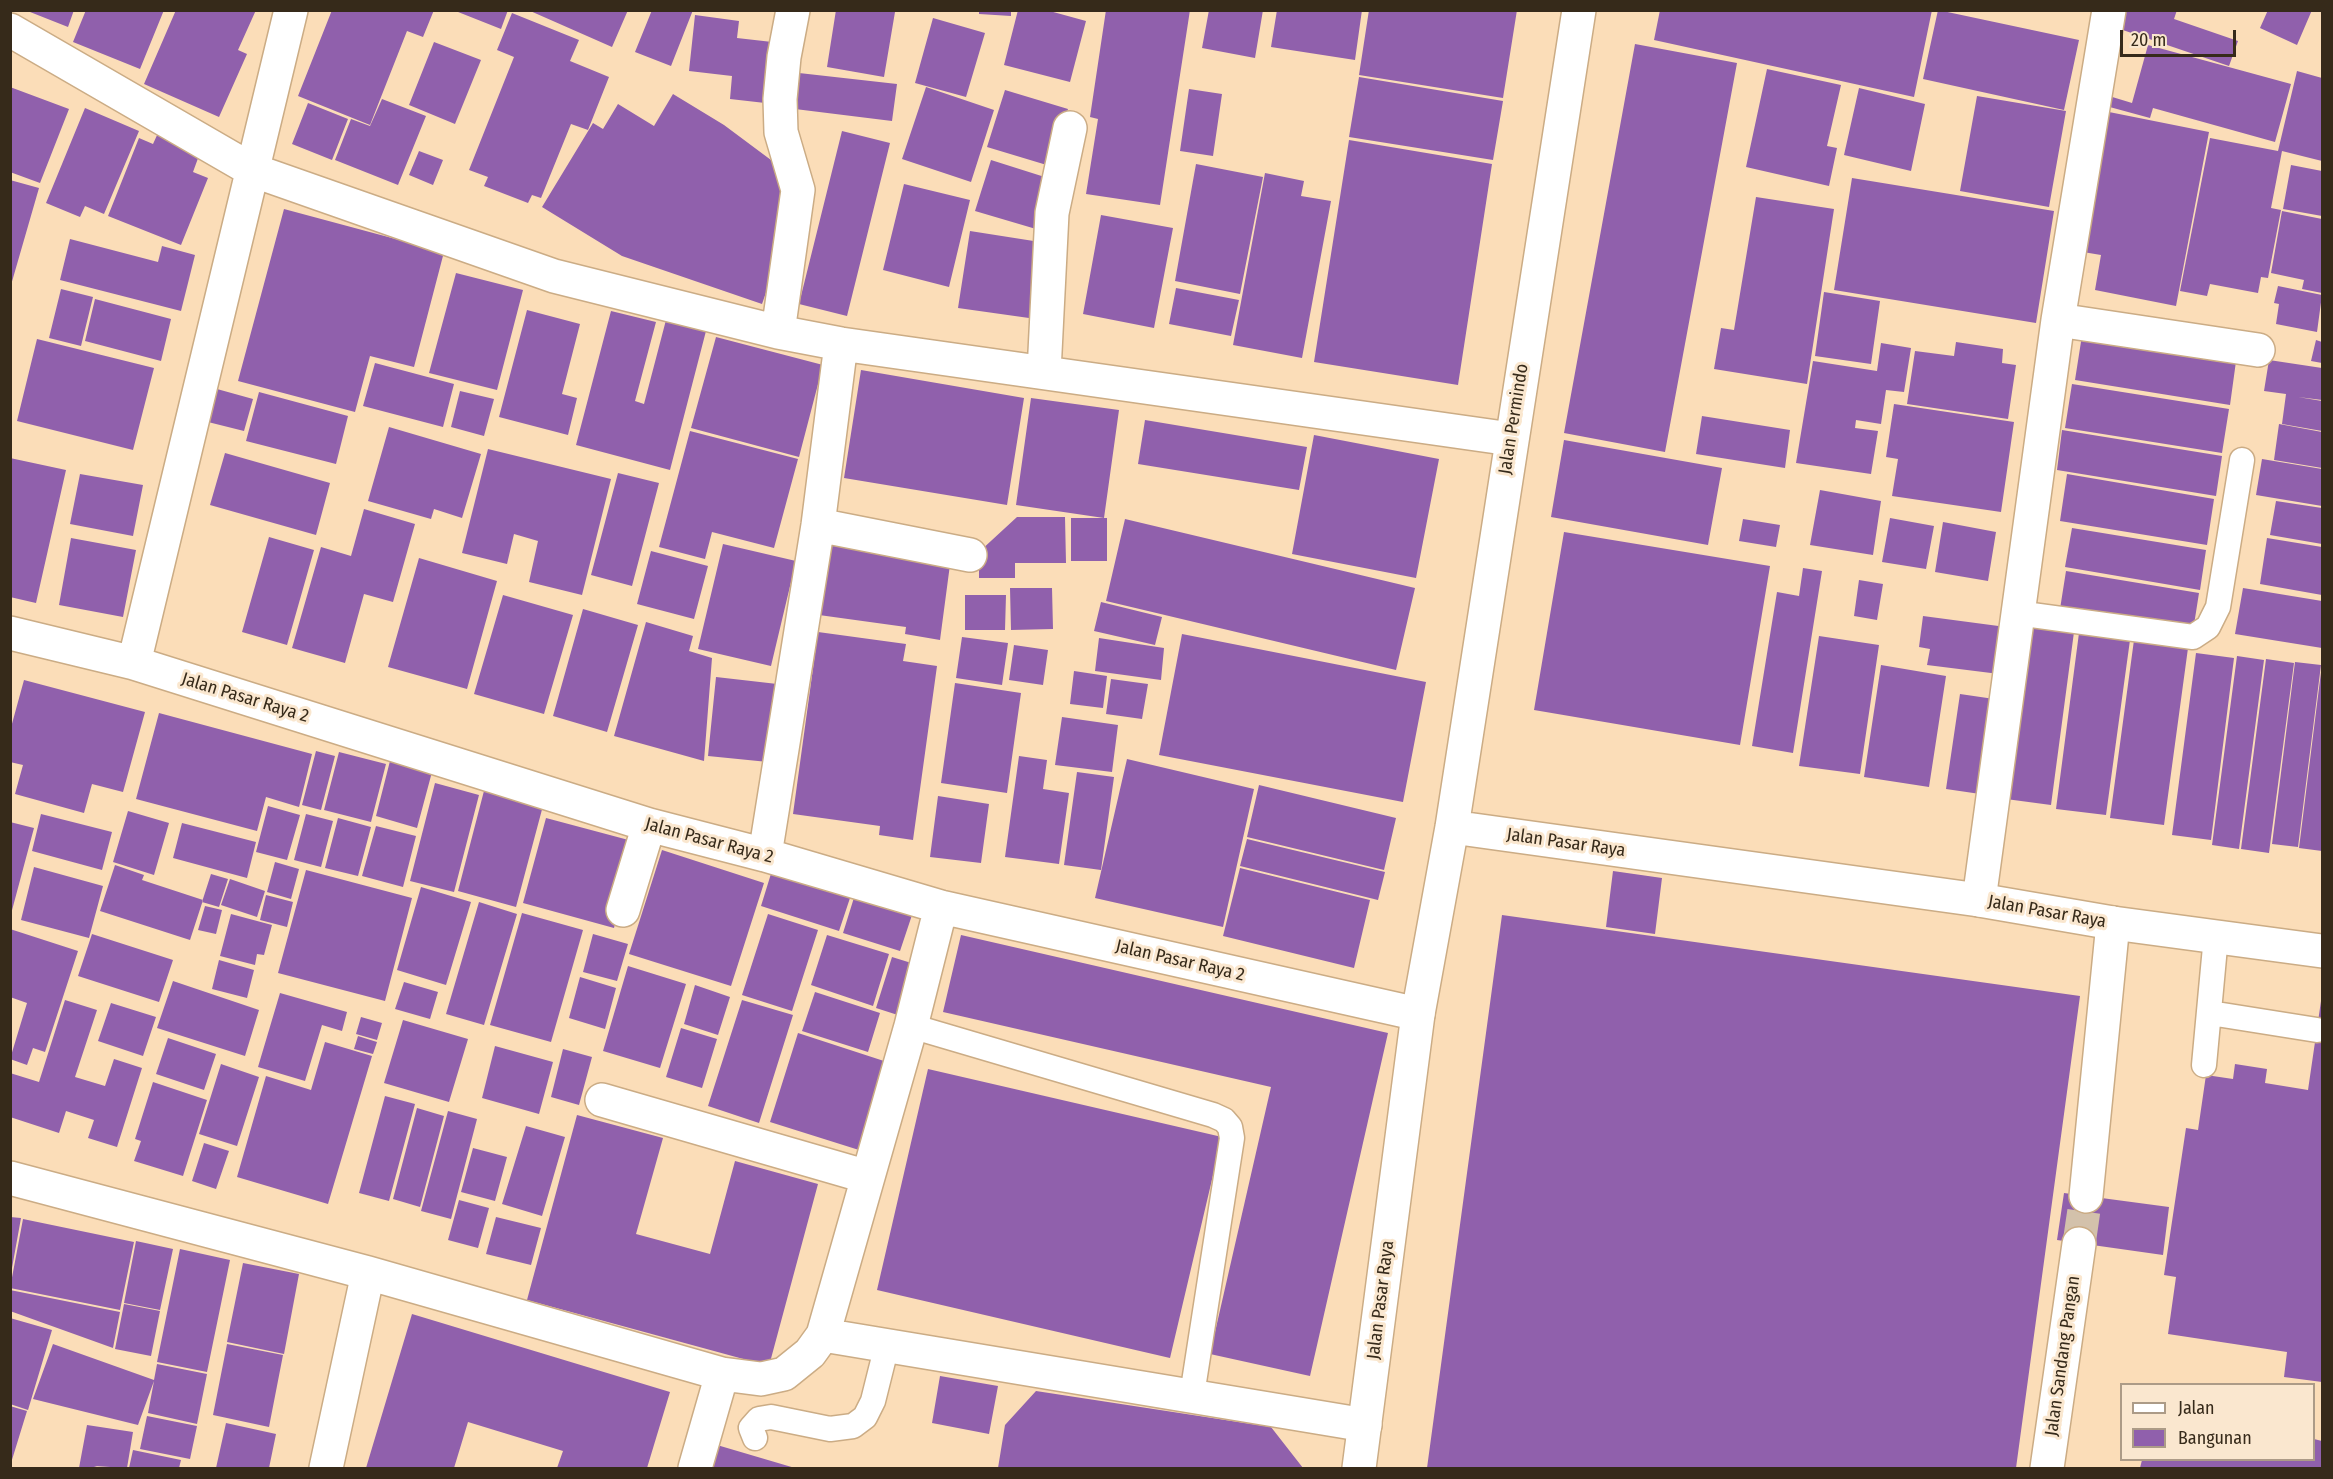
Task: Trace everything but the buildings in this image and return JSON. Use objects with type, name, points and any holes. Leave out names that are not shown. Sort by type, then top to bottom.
[{"type":"street","points":[[134,663],[291,10]]},
{"type":"street","points":[[778,332],[798,190],[781,132],[780,99],[784,57],[793,10]]},
{"type":"street","name":"Jalan Permindo","points":[[1452,827],[1579,10]]},
{"type":"street","points":[[1979,900],[2058,320],[2109,10]]},
{"type":"street","points":[[10,30],[252,170],[554,276],[778,332],[842,344],[1511,439]]},
{"type":"street","points":[[1044,372],[1052,213],[1070,128]]},
{"type":"street","points":[[2058,320],[2258,350]]},
{"type":"street","points":[[765,855],[818,525],[842,344]]},
{"type":"street","points":[[818,525],[970,555]]},
{"type":"street","name":"Jalan Pasar Raya 2","points":[[10,633],[134,663],[649,825],[765,855],[941,907],[1418,1014]]},
{"type":"street","points":[[623,910],[649,825]]},
{"type":"street","name":"Jalan Pasar Raya","points":[[1359,1468],[1418,1014],[1452,827],[1979,900],[2114,923],[2322,951]]},
{"type":"street","points":[[10,1178],[368,1273],[722,1374],[761,1379],[784,1374],[810,1353],[823,1335],[911,1026],[941,907]]},
{"type":"street","points":[[2087,1181],[2114,923]]},
{"type":"street","points":[[602,1101],[868,1177]]},
{"type":"street","name":"Jalan Sandang Pangan","points":[[2047,1468],[2079,1244]]},
{"type":"street","points":[[326,1468],[368,1273]]},
{"type":"street","points":[[823,1335],[1365,1425]]},
{"type":"street","points":[[695,1468],[722,1374]]},
{"type":"lane","points":[[2017,613],[2193,637],[2208,627],[2217,607],[2242,460]]},
{"type":"lane","points":[[2204,1065],[2216,936]]},
{"type":"lane","points":[[2210,1013],[2317,1030]]},
{"type":"lane","points":[[911,1026],[1213,1115],[1230,1126],[1232,1138],[1192,1395]]},
{"type":"lane","points":[[754,1438],[752,1428],[759,1419],[771,1417],[830,1429],[853,1426],[866,1417],[873,1401],[887,1345]]},
{"type":"shaded area","points":[[10,11],[2322,11],[2322,1468],[11,1468]]},
{"type":"tunnel","points":[[2079,1244],[2086,1196]]}]
